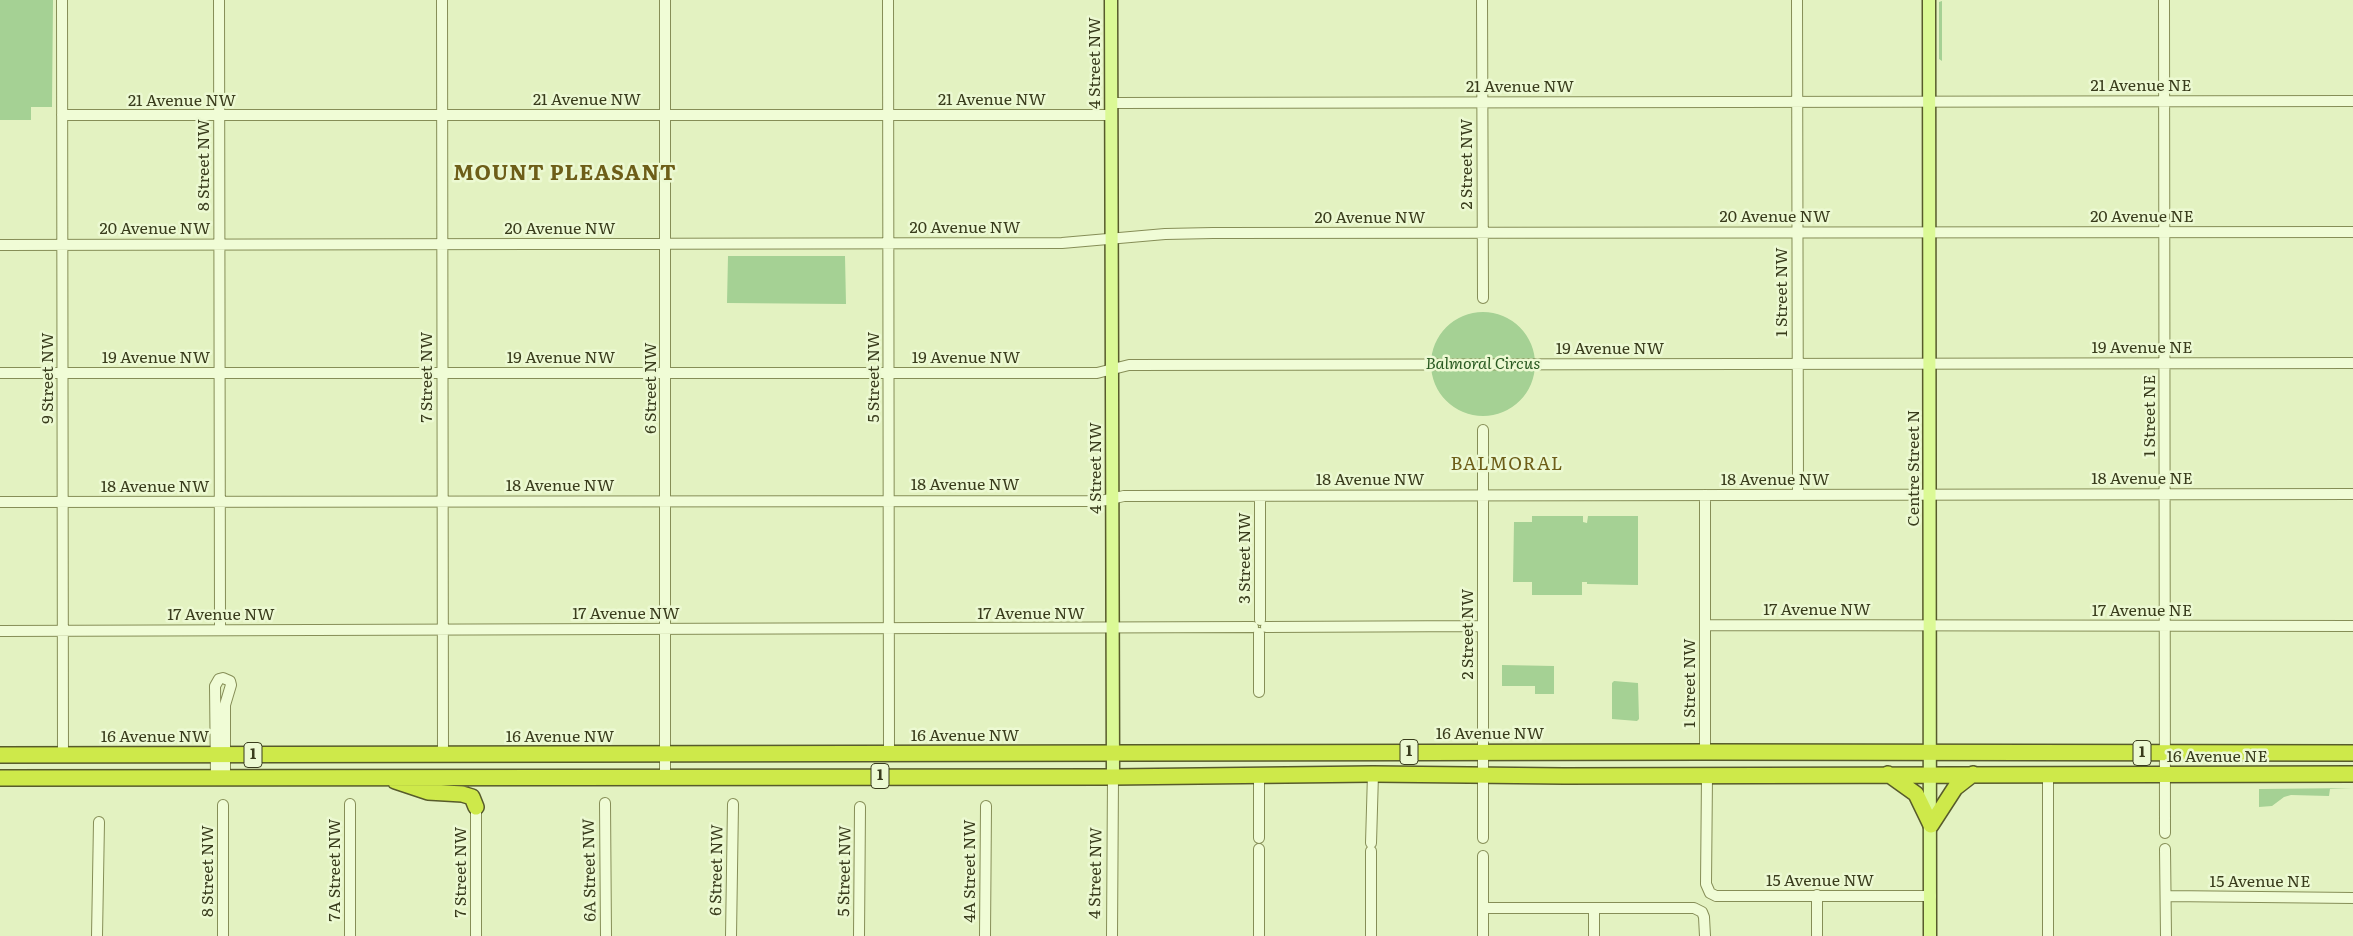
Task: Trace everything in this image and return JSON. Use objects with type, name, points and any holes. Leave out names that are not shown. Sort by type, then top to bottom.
[{"type":"highway","name":"16 Avenue NW","points":[[0,755],[1931,753]]},
{"type":"highway","name":"16 Avenue NE","points":[[1931,753],[2353,754]]},
{"type":"highway","name":"1","points":[[0,778],[1113,777],[1373,774],[1483,776],[1931,775]]},
{"type":"highway","points":[[1888,774],[1916,794],[1931,825]]},
{"type":"highway","points":[[1931,825],[1954,788],[1973,774]]},
{"type":"highway","name":"16 Avenue NE","points":[[1931,775],[2353,774]]},
{"type":"highway","points":[[387,777],[428,792],[462,794],[472,797],[476,807]]},
{"type":"main road","name":"4 Street NW","points":[[1111,0],[1113,777]]},
{"type":"main road","name":"Centre Street N","points":[[1929,0],[1930,936]]},
{"type":"street","name":"9 Street NW","points":[[62,0],[64,755]]},
{"type":"street","name":"8 Street NW","points":[[219,0],[220,630]]},
{"type":"street","name":"7 Street NW","points":[[442,0],[443,754]]},
{"type":"street","name":"6 Street NW","points":[[665,0],[667,374],[665,776]]},
{"type":"street","name":"5 Street NW","points":[[888,0],[889,753]]},
{"type":"street","name":"2 Street NW","points":[[1482,0],[1482,298]]},
{"type":"street","name":"1 Street NW","points":[[1797,0],[1798,494]]},
{"type":"street","name":"1 Street NE","points":[[2164,0],[2164,833]]},
{"type":"street","name":"21 Avenue NE","points":[[1929,102],[2353,101]]},
{"type":"street","name":"21 Avenue NW","points":[[62,115],[888,115],[1482,102],[1929,102]]},
{"type":"street","name":"20 Avenue NE","points":[[1930,232],[2353,232]]},
{"type":"street","name":"20 Avenue NW","points":[[0,244],[1062,243],[1112,238],[1213,233],[1930,232]]},
{"type":"street","name":"19 Avenue NE","points":[[1930,364],[2353,363]]},
{"type":"street","name":"19 Avenue NW","points":[[0,373],[1097,373],[1129,364],[1930,364]]},
{"type":"street","name":"2 Street NW","points":[[1483,430],[1483,838]]},
{"type":"street","name":"1 Street NW","points":[[1705,494],[1705,752]]},
{"type":"street","name":"18 Avenue NE","points":[[1930,494],[2353,494]]},
{"type":"street","name":"18 Avenue NW","points":[[0,502],[1101,501],[1124,496],[1930,494]]},
{"type":"street","name":"3 Street NW","points":[[1259,692],[1260,496]]},
{"type":"street","name":"17 Avenue NW","points":[[1705,625],[1930,626]]},
{"type":"street","name":"17 Avenue NW","points":[[0,631],[1483,626]]},
{"type":"street","name":"17 Avenue NE","points":[[1930,626],[2353,626]]},
{"type":"street","points":[[220,755],[225,705],[231,685],[230,681],[223,678],[218,679],[215,686],[220,778]]},
{"type":"street","points":[[1371,936],[1373,774]]},
{"type":"street","points":[[1259,775],[1259,838]]},
{"type":"street","points":[[2048,775],[2048,936]]},
{"type":"street","name":"15 Avenue NW","points":[[1707,776],[1706,884],[1710,892],[1716,896],[1931,896]]},
{"type":"street","name":"4 Street NW","points":[[1112,936],[1113,777]]},
{"type":"street","name":"6A Street NW","points":[[605,803],[606,936]]},
{"type":"street","name":"7A Street NW","points":[[350,804],[350,936]]},
{"type":"street","name":"6 Street NW","points":[[731,936],[733,804]]},
{"type":"street","name":"8 Street NW","points":[[223,805],[223,936]]},
{"type":"street","name":"4A Street NW","points":[[985,936],[986,806]]},
{"type":"street","name":"7 Street NW","points":[[476,807],[476,936]]},
{"type":"street","name":"5 Street NW","points":[[859,936],[860,807]]},
{"type":"street","points":[[97,936],[99,822]]},
{"type":"street","points":[[2164,849],[2167,896],[2166,936]]},
{"type":"street","points":[[1259,850],[1259,936]]},
{"type":"street","points":[[1482,936],[1483,856]]},
{"type":"street","points":[[1817,895],[1817,936]]},
{"type":"street","name":"15 Avenue NE","points":[[2167,896],[2353,898]]},
{"type":"street","points":[[1483,908],[1694,908],[1702,912],[1705,919],[1705,936]]},
{"type":"street","points":[[1594,908],[1594,936]]},
{"type":"green space","points":[[0,0],[53,0],[52,107],[31,107],[31,120],[0,120]]},
{"type":"green space","points":[[1942,1],[1942,61],[1939,59],[1939,2]]},
{"type":"green space","points":[[728,256],[845,256],[846,304],[727,303]]},
{"type":"green space","name":"Balmoral Circus","points":[[1483,312],[1503,316],[1520,327],[1531,344],[1535,364],[1531,384],[1520,401],[1503,412],[1483,416],[1463,412],[1446,401],[1435,384],[1431,364],[1435,344],[1446,327],[1463,316]]},
{"type":"green space","points":[[1532,516],[1583,516],[1583,522],[1587,523],[1588,516],[1638,516],[1638,585],[1587,584],[1587,582],[1582,582],[1582,595],[1532,595],[1532,582],[1513,582],[1514,522],[1532,522]]},
{"type":"green space","points":[[1502,665],[1554,666],[1554,694],[1535,694],[1535,686],[1502,686]]},
{"type":"green space","points":[[1614,681],[1638,683],[1639,719],[1637,721],[1612,719],[1612,683]]},
{"type":"green space","points":[[2353,788],[2330,789],[2329,796],[2291,795],[2284,797],[2272,806],[2259,807],[2259,789]]},
{"type":"district","name":"MOUNT PLEASANT","points":[[565,174]]},
{"type":"district","name":"BALMORAL","points":[[1507,465]]}]
